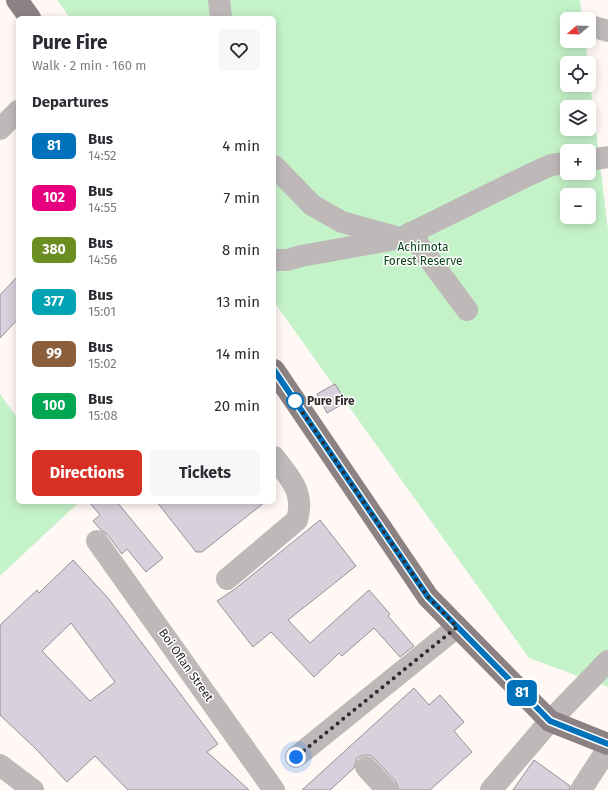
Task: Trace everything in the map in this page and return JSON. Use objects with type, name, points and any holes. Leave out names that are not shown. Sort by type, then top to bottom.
[{"type":"main road","points":[[17,0],[29,16]]},
{"type":"main road","points":[[276,373],[428,597],[550,721],[608,744]]},
{"type":"street","points":[[219,0],[221,16]]},
{"type":"street","points":[[0,129],[16,113]]},
{"type":"street","points":[[596,159],[608,157]]},
{"type":"street","points":[[276,260],[287,260],[406,236],[529,175],[551,165],[560,164]]},
{"type":"street","points":[[276,168],[312,205],[342,222],[406,236],[466,310]]},
{"type":"street","points":[[228,579],[297,520],[300,508],[298,491],[276,460]]},
{"type":"street","name":"Boi Oflan Street","points":[[97,541],[274,790]]},
{"type":"street","points":[[296,757],[457,627]]},
{"type":"street","points":[[491,790],[550,721],[608,661]]},
{"type":"street","points":[[581,790],[608,748]]},
{"type":"street","points":[[0,765],[33,790]]},
{"type":"street","points":[[366,767],[388,790]]},
{"type":"green space","name":"Achimota Forest Reserve","points":[[57,0],[580,0],[581,12],[560,12],[560,48],[586,48],[587,56],[560,56],[560,92],[591,92],[592,100],[560,100],[560,136],[596,136],[596,131],[608,230],[608,687],[529,658],[276,305],[276,16],[69,16]]},
{"type":"green space","points":[[0,394],[16,416],[16,504],[77,504],[0,576]]},
{"type":"building","points":[[16,278],[16,321],[0,338],[0,295]]},
{"type":"building","points":[[335,384],[346,402],[327,413],[317,394]]},
{"type":"building","points":[[91,504],[119,504],[163,558],[146,572],[127,549],[122,554],[107,534],[93,521],[100,515]]},
{"type":"building","points":[[159,504],[262,504],[202,552],[196,552]]},
{"type":"building","points":[[320,520],[356,566],[288,620],[310,643],[369,590],[390,614],[388,616],[414,646],[400,657],[374,628],[342,656],[339,653],[314,677],[271,632],[253,647],[217,601],[235,589]]},
{"type":"building","points":[[73,560],[108,598],[218,744],[207,752],[249,790],[128,790],[95,756],[67,782],[36,749],[0,715],[0,625],[37,590],[39,593]],"holes":[[[71,623],[115,682],[90,701],[42,651]]]},
{"type":"building","points":[[414,688],[429,705],[440,695],[464,722],[454,731],[472,752],[430,790],[399,790],[396,782],[375,759],[370,755],[364,755],[357,758],[354,768],[330,790],[302,790]]},
{"type":"building","points":[[534,760],[570,786],[569,790],[513,790]]},
{"type":"bus line","name":"81","points":[[276,373],[428,597],[550,721],[608,744]]},
{"type":"place","name":"Pure Fire","points":[[295,401]]},
{"type":"route","points":[[295,401],[428,597],[457,627],[296,757]]}]
